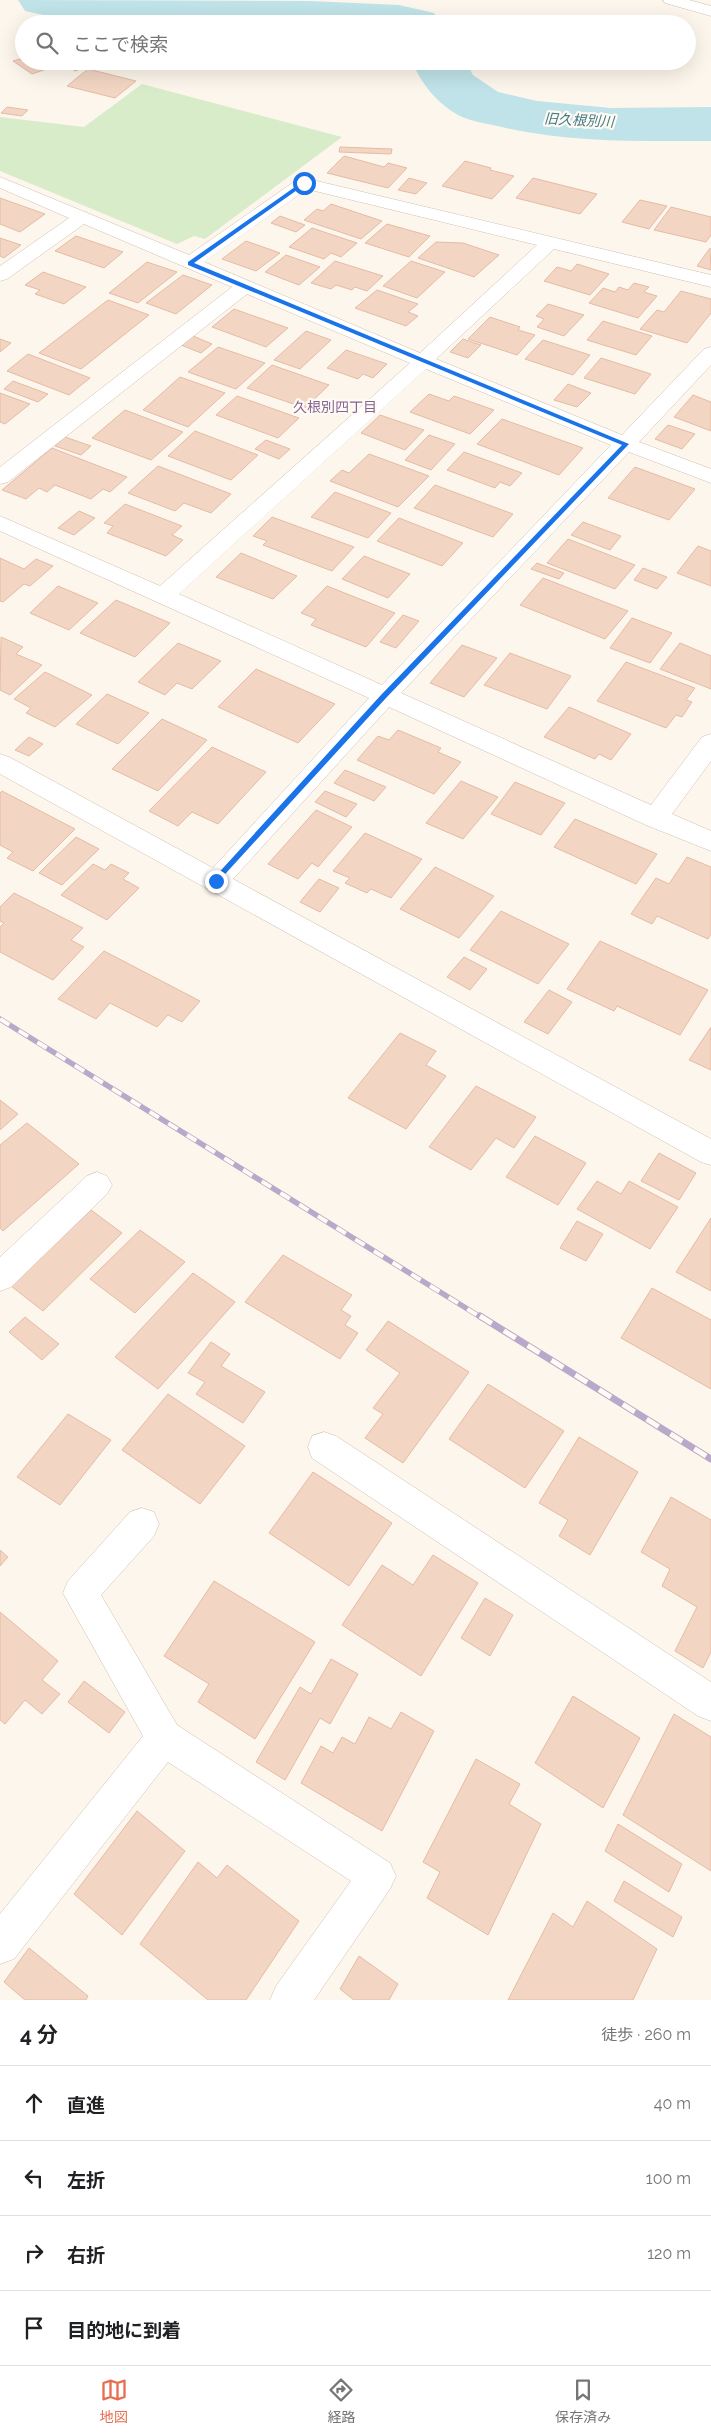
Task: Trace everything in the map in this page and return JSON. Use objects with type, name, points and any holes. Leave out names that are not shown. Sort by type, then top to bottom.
[{"type":"street","points":[[671,0],[711,11]]},
{"type":"street","points":[[0,182],[83,216],[244,287],[626,444],[711,476]]},
{"type":"street","points":[[190,263],[304,183],[711,281]]},
{"type":"street","points":[[0,274],[83,216]]},
{"type":"street","points":[[163,596],[423,361],[550,243]]},
{"type":"street","points":[[0,476],[244,287]]},
{"type":"street","points":[[216,881],[384,697],[711,353]]},
{"type":"street","points":[[0,523],[384,697],[711,842]]},
{"type":"street","points":[[655,818],[711,743]]},
{"type":"street","points":[[0,763],[711,1153]]},
{"type":"street","points":[[0,1277],[98,1186]]},
{"type":"street","points":[[324,1447],[711,1703]]},
{"type":"street","points":[[142,1524],[80,1593],[164,1738],[377,1876],[290,2000]]},
{"type":"street","points":[[0,1945],[164,1738]]},
{"type":"green space","points":[[142,84],[342,137],[205,239],[194,236],[177,244],[0,171],[0,117],[84,127]]},
{"type":"building","points":[[26,70],[44,70],[32,74]]},
{"type":"building","points":[[87,70],[136,81],[115,98],[67,86]]},
{"type":"building","points":[[7,107],[28,110],[22,116],[1,113]]},
{"type":"building","points":[[340,147],[392,149],[391,154],[339,152]]},
{"type":"building","points":[[344,156],[384,167],[388,163],[407,168],[388,188],[327,173]]},
{"type":"building","points":[[465,161],[514,176],[492,199],[442,186]]},
{"type":"building","points":[[409,178],[427,183],[416,194],[398,190]]},
{"type":"building","points":[[533,178],[597,194],[580,214],[516,198]]},
{"type":"building","points":[[0,198],[45,214],[20,232],[0,224]]},
{"type":"building","points":[[640,200],[667,206],[649,229],[622,222]]},
{"type":"building","points":[[331,204],[382,221],[361,239],[304,220],[317,209],[323,211]]},
{"type":"building","points":[[671,207],[711,217],[711,235],[706,242],[654,230]]},
{"type":"building","points":[[280,216],[305,225],[296,232],[271,223]]},
{"type":"building","points":[[387,224],[430,236],[409,257],[365,243]]},
{"type":"building","points":[[312,228],[357,243],[341,257],[331,253],[324,259],[289,247]]},
{"type":"building","points":[[76,236],[123,252],[104,268],[55,251]]},
{"type":"building","points":[[0,238],[21,245],[4,258],[0,256]]},
{"type":"building","points":[[246,241],[280,253],[256,271],[222,259]]},
{"type":"building","points":[[436,242],[463,243],[499,255],[474,277],[418,258]]},
{"type":"building","points":[[710,248],[711,270],[697,266]]},
{"type":"building","points":[[286,255],[320,267],[299,285],[265,272]]},
{"type":"building","points":[[335,261],[383,276],[367,291],[355,287],[352,290],[336,285],[331,289],[311,283]]},
{"type":"building","points":[[411,261],[445,272],[417,298],[383,286]]},
{"type":"building","points":[[147,262],[177,272],[138,303],[109,293]]},
{"type":"building","points":[[577,264],[609,274],[590,295],[544,281],[557,267],[571,271]]},
{"type":"building","points":[[43,272],[86,287],[64,304],[35,294],[40,290],[25,285]]},
{"type":"building","points":[[183,275],[212,285],[176,314],[146,303]]},
{"type":"building","points":[[634,283],[649,287],[644,292],[657,296],[638,318],[589,303],[603,288],[615,292],[619,287],[628,290]]},
{"type":"building","points":[[377,290],[418,304],[408,312],[418,316],[406,326],[355,308]]},
{"type":"building","points":[[681,291],[711,299],[711,313],[687,343],[640,329],[657,310],[664,312]]},
{"type":"building","points":[[108,300],[149,315],[81,369],[39,353]]},
{"type":"building","points":[[548,304],[584,315],[564,336],[537,327],[544,319],[536,316]]},
{"type":"building","points":[[234,309],[288,328],[266,347],[212,327]]},
{"type":"building","points":[[490,317],[520,327],[518,330],[535,335],[517,355],[468,339]]},
{"type":"building","points":[[603,321],[652,336],[636,355],[587,340]]},
{"type":"building","points":[[306,331],[331,340],[300,369],[274,360]]},
{"type":"building","points":[[193,336],[212,344],[201,353],[181,345]]},
{"type":"building","points":[[0,339],[11,343],[0,352]]},
{"type":"building","points":[[463,339],[481,345],[468,358],[450,352]]},
{"type":"building","points":[[543,340],[590,355],[573,375],[525,359]]},
{"type":"building","points":[[218,347],[265,363],[236,389],[188,372]]},
{"type":"building","points":[[346,350],[387,364],[373,378],[363,374],[358,379],[327,368]]},
{"type":"building","points":[[28,354],[90,378],[69,395],[7,371]]},
{"type":"building","points":[[601,358],[651,374],[635,394],[584,378]]},
{"type":"building","points":[[272,365],[329,385],[305,408],[247,388]]},
{"type":"building","points":[[180,377],[225,393],[188,427],[143,410]]},
{"type":"building","points":[[13,381],[48,394],[38,402],[4,389]]},
{"type":"building","points":[[568,384],[591,393],[577,407],[554,400]]},
{"type":"building","points":[[0,393],[30,404],[5,424],[0,422]]},
{"type":"building","points":[[429,394],[449,401],[454,396],[494,410],[470,434],[410,412]]},
{"type":"building","points":[[693,395],[711,402],[711,431],[674,417]]},
{"type":"building","points":[[237,396],[299,418],[278,438],[216,415]]},
{"type":"building","points":[[125,410],[183,432],[151,460],[92,438]]},
{"type":"building","points":[[380,415],[424,430],[405,450],[361,433]]},
{"type":"building","points":[[502,419],[583,448],[559,475],[477,444]]},
{"type":"building","points":[[668,425],[695,434],[682,449],[655,439]]},
{"type":"building","points":[[195,431],[258,455],[231,480],[168,456]]},
{"type":"building","points":[[429,435],[455,444],[431,470],[405,460]]},
{"type":"building","points":[[65,437],[91,446],[81,455],[55,446]]},
{"type":"building","points":[[266,440],[290,449],[279,459],[255,449]]},
{"type":"building","points":[[52,448],[127,477],[110,492],[103,489],[91,499],[55,485],[47,492],[39,488],[26,499],[2,490]]},
{"type":"building","points":[[464,452],[522,473],[510,486],[500,482],[495,488],[447,470]]},
{"type":"building","points":[[369,454],[429,476],[398,507],[330,481],[342,470],[349,473]]},
{"type":"building","points":[[158,466],[231,494],[211,513],[184,503],[175,511],[128,493]]},
{"type":"building","points":[[635,467],[695,489],[669,520],[608,498]]},
{"type":"building","points":[[435,485],[513,514],[493,537],[414,508]]},
{"type":"building","points":[[335,492],[391,513],[368,538],[311,517]]},
{"type":"building","points":[[125,504],[182,526],[172,535],[183,540],[166,556],[107,533],[113,526],[104,523]]},
{"type":"building","points":[[79,511],[95,518],[74,535],[58,528]]},
{"type":"building","points":[[272,517],[354,547],[332,571],[263,545],[267,541],[253,536]]},
{"type":"building","points":[[399,518],[463,543],[442,566],[377,541]]},
{"type":"building","points":[[583,522],[621,536],[610,550],[571,535]]},
{"type":"building","points":[[568,539],[635,565],[615,589],[547,563]]},
{"type":"building","points":[[698,546],[711,551],[711,586],[677,573]]},
{"type":"building","points":[[241,553],[297,576],[273,599],[216,577]]},
{"type":"building","points":[[364,556],[410,574],[388,598],[342,579]]},
{"type":"building","points":[[0,558],[24,569],[36,559],[53,566],[30,586],[24,584],[3,602],[0,601]]},
{"type":"building","points":[[537,563],[564,573],[559,579],[531,569]]},
{"type":"building","points":[[643,568],[667,577],[657,589],[634,580]]},
{"type":"building","points":[[543,578],[628,611],[605,639],[520,605]]},
{"type":"building","points":[[58,586],[98,603],[69,630],[30,613]]},
{"type":"building","points":[[327,586],[395,613],[366,647],[311,625],[316,619],[301,613]]},
{"type":"building","points":[[116,600],[170,623],[135,657],[80,633]]},
{"type":"building","points":[[403,615],[419,621],[396,648],[380,642]]},
{"type":"building","points":[[632,618],[672,633],[650,663],[610,648]]},
{"type":"building","points":[[1,637],[23,647],[16,654],[42,665],[10,695],[0,690]]},
{"type":"building","points":[[178,643],[221,661],[192,689],[177,683],[165,695],[138,682]]},
{"type":"building","points":[[680,643],[711,656],[711,689],[660,669]]},
{"type":"building","points":[[462,645],[497,658],[464,697],[430,683]]},
{"type":"building","points":[[510,653],[571,676],[547,709],[484,685]]},
{"type":"building","points":[[626,662],[695,688],[686,700],[692,702],[682,717],[676,715],[666,728],[597,701]]},
{"type":"building","points":[[256,669],[335,704],[298,743],[218,707]]},
{"type":"building","points":[[45,672],[92,695],[55,727],[26,713],[31,708],[14,699]]},
{"type":"building","points":[[107,694],[149,713],[118,744],[76,724]]},
{"type":"building","points":[[569,707],[631,734],[611,760],[599,754],[595,759],[544,737]]},
{"type":"building","points":[[162,719],[207,740],[158,791],[112,769]]},
{"type":"building","points":[[398,730],[441,748],[438,752],[461,762],[434,794],[357,760],[378,736],[389,740]]},
{"type":"building","points":[[29,737],[43,744],[29,756],[15,750]]},
{"type":"building","points":[[212,747],[266,772],[218,824],[192,812],[178,826],[149,811]]},
{"type":"building","points":[[345,770],[386,787],[374,801],[334,783]]},
{"type":"building","points":[[461,781],[498,797],[463,839],[426,823]]},
{"type":"building","points":[[515,782],[565,803],[541,835],[491,814]]},
{"type":"building","points":[[2,791],[75,829],[33,871],[7,858],[13,852],[0,845],[0,793]]},
{"type":"building","points":[[325,791],[357,804],[346,817],[315,802]]},
{"type":"building","points":[[316,810],[352,827],[318,867],[312,863],[298,879],[268,864]]},
{"type":"building","points":[[575,819],[657,854],[636,884],[554,847]]},
{"type":"building","points":[[365,833],[422,859],[391,898],[371,889],[367,893],[345,883],[350,878],[333,871]]},
{"type":"building","points":[[76,837],[99,849],[62,885],[39,873]]},
{"type":"building","points":[[687,857],[711,867],[711,934],[708,939],[657,916],[652,924],[631,914],[656,878],[669,884]]},
{"type":"building","points":[[93,864],[105,870],[111,864],[129,873],[123,879],[139,888],[107,920],[61,895]]},
{"type":"building","points":[[435,867],[494,896],[459,938],[400,909]]},
{"type":"building","points":[[319,879],[339,888],[320,912],[300,902]]},
{"type":"building","points":[[14,893],[83,928],[71,940],[84,947],[53,980],[0,952],[0,927],[4,923],[0,921],[0,907]]},
{"type":"building","points":[[501,911],[569,944],[538,984],[470,950]]},
{"type":"building","points":[[600,941],[708,990],[680,1035],[617,1006],[614,1011],[567,989]]},
{"type":"building","points":[[104,951],[200,1001],[182,1022],[168,1015],[157,1027],[110,1003],[96,1019],[58,999]]},
{"type":"building","points":[[464,957],[487,969],[470,990],[447,977]]},
{"type":"building","points":[[549,990],[572,1002],[548,1034],[524,1022]]},
{"type":"building","points":[[711,1027],[711,1070],[689,1060]]},
{"type":"building","points":[[400,1033],[436,1051],[426,1065],[446,1076],[406,1129],[348,1098]]},
{"type":"building","points":[[476,1086],[536,1117],[514,1148],[496,1138],[471,1170],[429,1147]]},
{"type":"building","points":[[0,1100],[18,1114],[0,1130]]},
{"type":"building","points":[[27,1123],[79,1164],[3,1231],[0,1228],[0,1145]]},
{"type":"building","points":[[535,1136],[586,1163],[558,1205],[506,1177]]},
{"type":"building","points":[[659,1153],[696,1173],[679,1200],[641,1181]]},
{"type":"building","points":[[597,1181],[621,1194],[629,1181],[678,1207],[650,1249],[577,1209]]},
{"type":"building","points":[[91,1210],[122,1233],[43,1311],[11,1286]]},
{"type":"building","points":[[711,1218],[711,1291],[676,1272]]},
{"type":"building","points":[[577,1221],[603,1234],[586,1261],[560,1248]]},
{"type":"building","points":[[140,1230],[185,1262],[135,1313],[90,1279]]},
{"type":"building","points":[[283,1255],[352,1295],[341,1310],[351,1316],[345,1325],[358,1333],[340,1359],[245,1302]]},
{"type":"building","points":[[193,1273],[235,1302],[158,1389],[115,1357]]},
{"type":"building","points":[[652,1288],[711,1320],[711,1389],[621,1338]]},
{"type":"building","points":[[25,1317],[59,1344],[42,1360],[9,1332]]},
{"type":"building","points":[[388,1321],[469,1372],[403,1463],[365,1438],[383,1414],[373,1408],[400,1373],[366,1350]]},
{"type":"building","points":[[211,1342],[230,1354],[221,1366],[265,1392],[243,1423],[196,1394],[205,1382],[188,1373]]},
{"type":"building","points":[[488,1384],[564,1431],[525,1488],[449,1439]]},
{"type":"building","points":[[168,1394],[245,1446],[200,1504],[122,1450]]},
{"type":"building","points":[[68,1414],[111,1440],[60,1505],[17,1477]]},
{"type":"building","points":[[579,1437],[638,1472],[590,1555],[559,1536],[568,1520],[539,1503]]},
{"type":"building","points":[[313,1472],[392,1523],[349,1586],[269,1533]]},
{"type":"building","points":[[671,1497],[711,1520],[711,1652],[703,1668],[675,1651],[697,1607],[662,1586],[670,1569],[641,1552]]},
{"type":"building","points":[[0,1550],[8,1557],[0,1566]]},
{"type":"building","points":[[433,1555],[478,1583],[421,1676],[342,1625],[382,1565],[413,1585]]},
{"type":"building","points":[[214,1581],[315,1642],[255,1739],[198,1702],[209,1684],[164,1656]]},
{"type":"building","points":[[485,1598],[513,1615],[490,1656],[461,1638]]},
{"type":"building","points":[[0,1612],[58,1661],[42,1680],[60,1694],[42,1714],[25,1700],[5,1724],[0,1720]]},
{"type":"building","points":[[331,1659],[358,1674],[330,1724],[320,1718],[285,1780],[256,1762],[300,1687],[311,1694]]},
{"type":"building","points":[[84,1681],[125,1712],[109,1733],[68,1702]]},
{"type":"building","points":[[573,1696],[640,1738],[603,1808],[535,1763]]},
{"type":"building","points":[[401,1712],[434,1731],[382,1831],[301,1783],[321,1746],[333,1753],[342,1737],[355,1744],[369,1717],[391,1729]]},
{"type":"building","points":[[674,1714],[711,1737],[711,1871],[623,1815]]},
{"type":"building","points":[[476,1759],[520,1784],[509,1804],[541,1824],[488,1935],[427,1898],[440,1872],[423,1862]]},
{"type":"building","points":[[137,1811],[185,1851],[122,1935],[74,1894]]},
{"type":"building","points":[[618,1824],[682,1864],[669,1892],[605,1851]]},
{"type":"building","points":[[198,1862],[217,1878],[227,1865],[299,1921],[246,2000],[208,2000],[140,1944]]},
{"type":"building","points":[[624,1881],[682,1917],[673,1937],[614,1901]]},
{"type":"building","points":[[587,1901],[657,1949],[633,2000],[508,2000],[553,1913],[573,1927]]},
{"type":"building","points":[[29,1948],[88,1996],[86,2000],[25,2000],[4,1982]]},
{"type":"building","points":[[359,1956],[398,1984],[389,2000],[354,2000],[340,1989]]},
{"type":"waterway","name":"旧久根別川","points":[[43,0],[131,10],[254,15]]},
{"type":"waterway","name":"旧久根別川","points":[[442,70],[449,81],[460,92],[479,104],[537,118],[586,123],[711,124]]},
{"type":"railway","points":[[0,1019],[482,1318]]},
{"type":"railway","points":[[480,1316],[711,1459]]},
{"type":"district","name":"久根別四丁目","points":[[335,407]]},
{"type":"route","points":[[216,881],[384,697],[626,444],[190,263],[304,183]]}]
